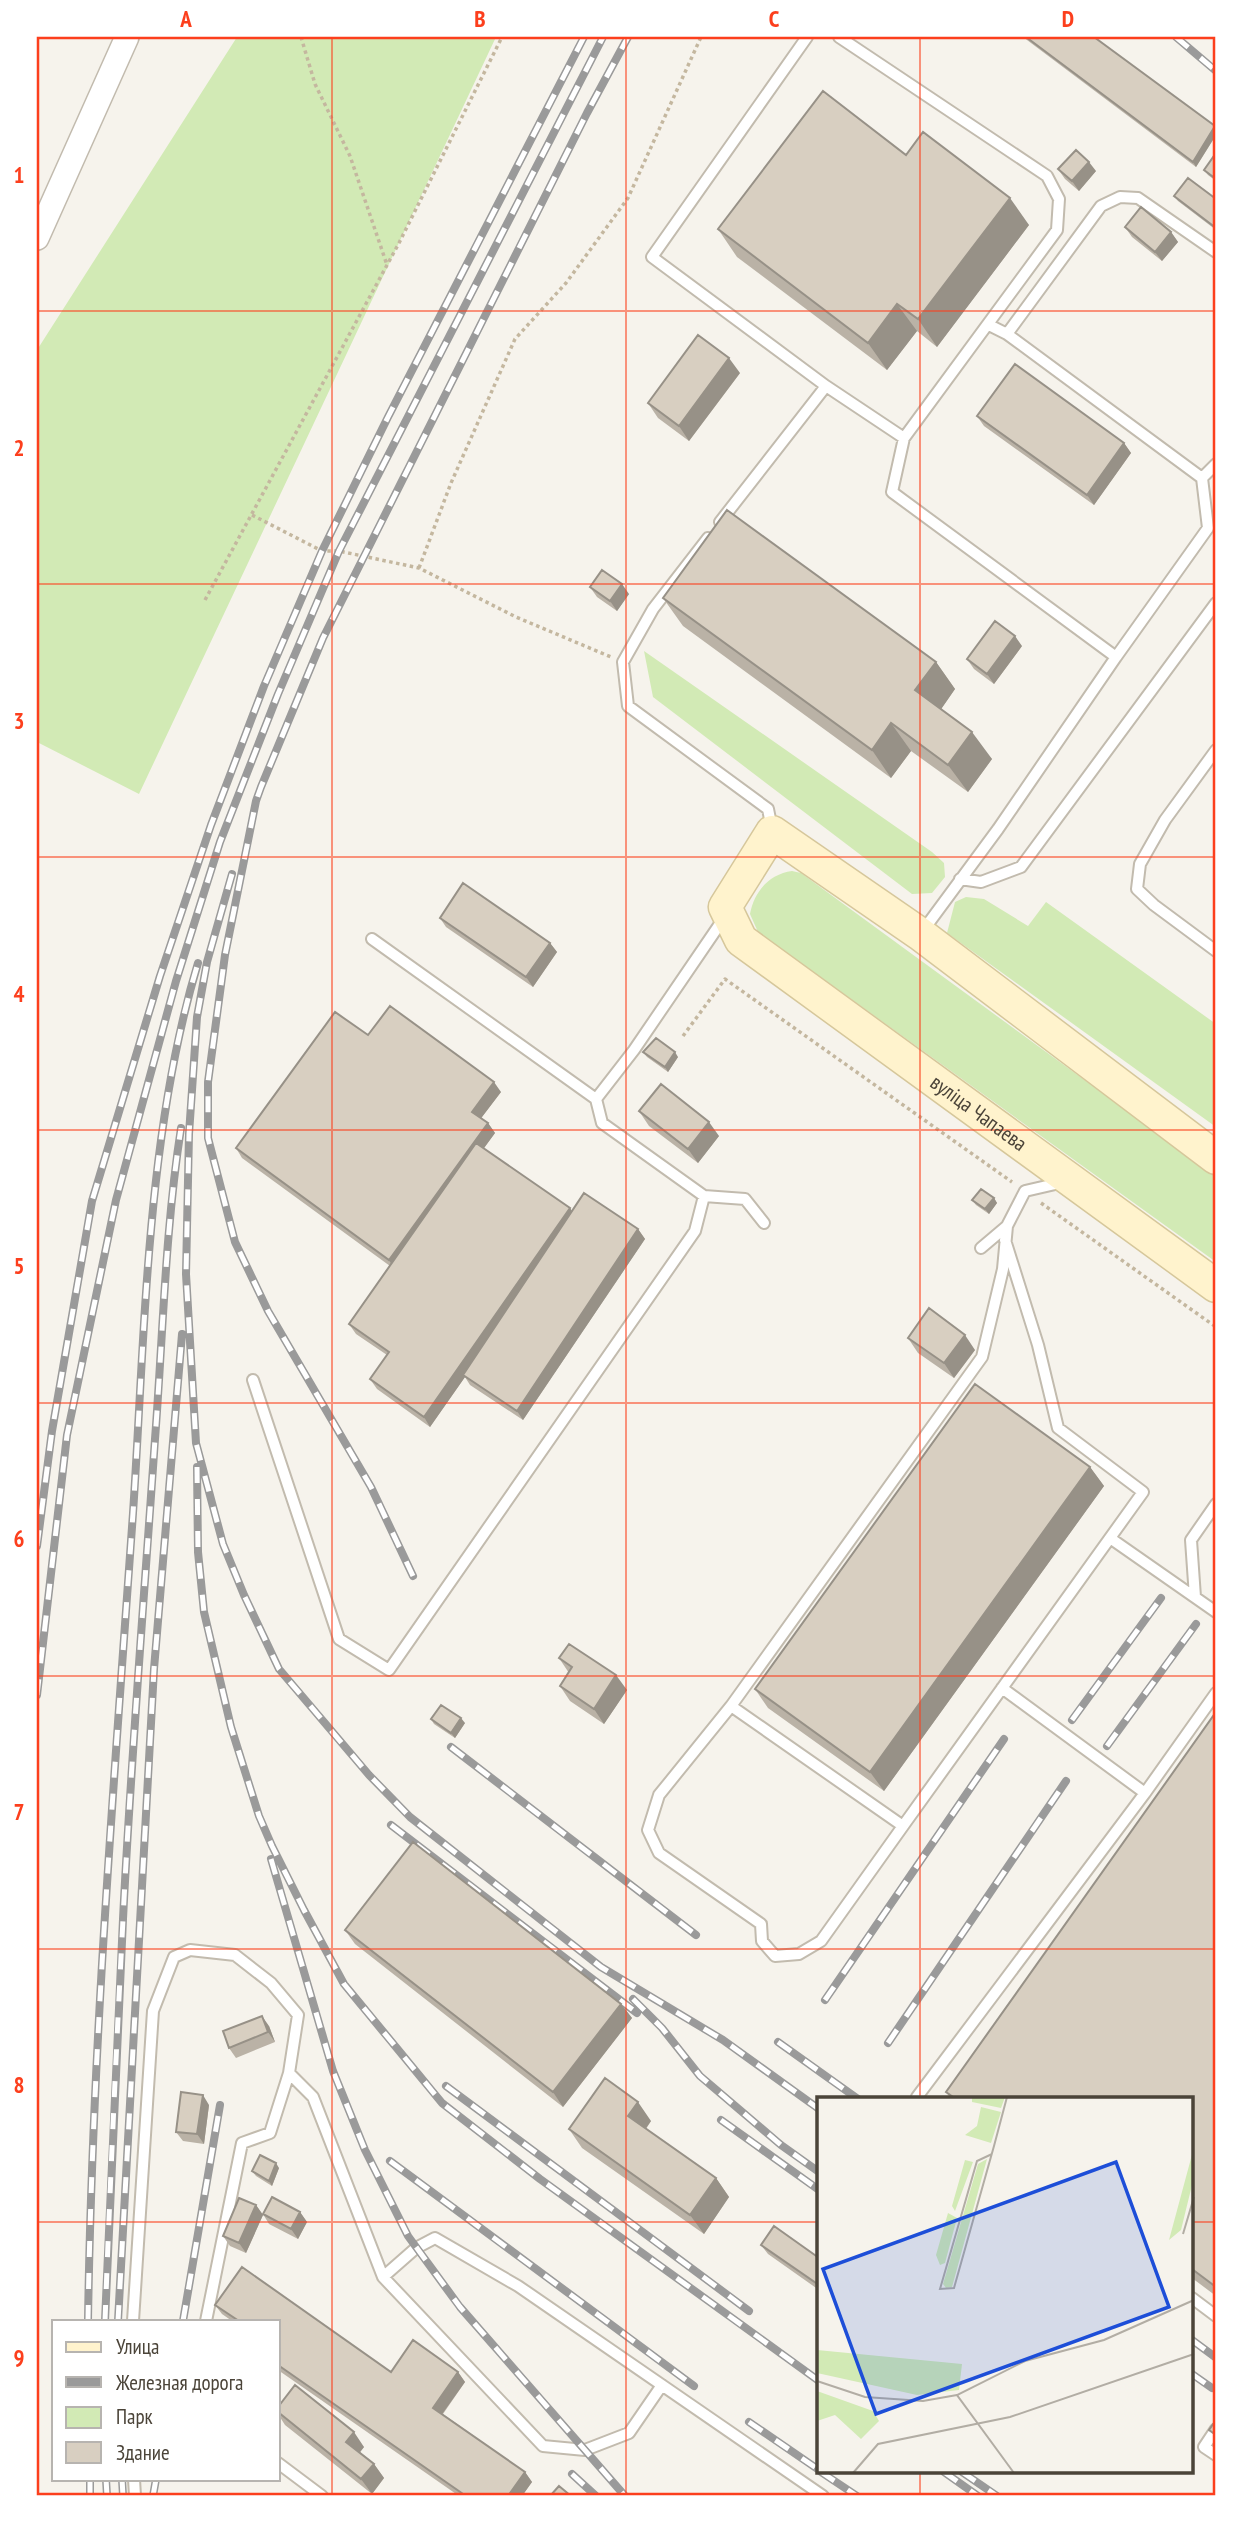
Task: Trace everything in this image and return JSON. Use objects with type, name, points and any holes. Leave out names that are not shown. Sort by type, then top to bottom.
[{"type":"street","points":[[37,238],[127,37]]},
{"type":"street","points":[[734,927],[725,906],[772,832],[920,934],[1216,1158]]},
{"type":"street","name":"вуліца Чапаева","points":[[734,927],[1070,1181],[1216,1286]]},
{"type":"lane","points":[[807,37],[652,257],[826,386],[904,438]]},
{"type":"lane","points":[[839,37],[1047,176],[1059,199],[1057,230],[904,438],[892,492],[1116,657]]},
{"type":"lane","points":[[1007,334],[1101,206],[1120,197],[1138,198],[1216,252]]},
{"type":"lane","points":[[920,934],[998,829],[1208,528],[1202,478],[1007,334],[989,325]]},
{"type":"lane","points":[[772,832],[768,808],[628,706],[623,662],[653,609],[826,386]]},
{"type":"lane","points":[[1202,478],[1216,464]]},
{"type":"lane","points":[[960,879],[981,883],[1021,867],[1216,603]]},
{"type":"lane","points":[[1216,750],[1165,820],[1146,853],[1140,864],[1137,889],[1216,951]]},
{"type":"lane","points":[[596,1099],[734,927]]},
{"type":"lane","points":[[372,939],[596,1099],[602,1123],[704,1196],[745,1199],[764,1223]]},
{"type":"lane","points":[[1005,1240],[1038,1345],[1058,1428],[1143,1492],[821,1941],[799,1954],[775,1956],[762,1941],[761,1924],[659,1853],[648,1830],[659,1795],[731,1706],[982,1357],[1003,1269],[1005,1240],[1007,1226],[1025,1191],[1070,1181]]},
{"type":"lane","points":[[253,1380],[339,1639],[389,1670],[695,1231],[704,1196]]},
{"type":"lane","points":[[981,1248],[1007,1226]]},
{"type":"lane","points":[[1195,1597],[1191,1540],[1216,1504]]},
{"type":"lane","points":[[1110,1538],[1216,1612]]},
{"type":"lane","points":[[1002,1688],[1145,1793]]},
{"type":"lane","points":[[917,2097],[1145,1793],[1216,1693]]},
{"type":"lane","points":[[731,1706],[902,1826]]},
{"type":"lane","points":[[133,2320],[153,2011],[174,1957],[190,1950],[235,1955],[271,1983],[298,2015],[289,2073],[270,2133],[242,2143],[206,2320]]},
{"type":"lane","points":[[289,2073],[313,2097],[383,2277],[543,2446],[585,2450],[629,2433],[662,2385]]},
{"type":"lane","points":[[383,2277],[416,2248],[435,2238],[518,2286],[823,2496]]},
{"type":"lane","points":[[1194,2300],[1216,2316]]},
{"type":"lane","points":[[1216,2429],[1204,2447],[1216,2455]]},
{"type":"lane","points":[[280,2465],[316,2495]]},
{"type":"path","points":[[301,37],[315,84],[350,156],[387,265]]},
{"type":"path","points":[[205,600],[387,265],[502,37]]},
{"type":"path","points":[[419,568],[451,483],[514,339],[566,283],[628,198],[701,37]]},
{"type":"path","points":[[252,515],[323,551],[339,551],[419,568],[516,617],[623,662]]},
{"type":"path","points":[[683,1036],[725,979],[1216,1327]]},
{"type":"green space","points":[[237,37],[496,37],[139,794],[37,742],[37,350]]},
{"type":"green space","points":[[644,651],[932,852],[944,863],[945,877],[932,893],[912,894],[653,697]]},
{"type":"green space","points":[[792,871],[801,873],[1216,1176],[1216,1262],[758,932],[750,914],[755,898],[770,880]]},
{"type":"green space","points":[[966,897],[984,899],[1028,926],[1046,902],[1216,1024],[1216,1127],[947,933],[955,902]]},
{"type":"building","points":[[1026,37],[1094,37],[1215,126],[1193,162]]},
{"type":"building","points":[[823,91],[906,155],[923,132],[1010,198],[918,319],[897,304],[868,343],[718,229]]},
{"type":"building","points":[[1076,150],[1089,162],[1072,181],[1058,169]]},
{"type":"building","points":[[1216,153],[1216,179],[1204,170]]},
{"type":"building","points":[[1188,178],[1216,199],[1216,228],[1174,196]]},
{"type":"building","points":[[1141,207],[1171,232],[1155,252],[1125,227]]},
{"type":"building","points":[[698,335],[729,358],[679,426],[648,403]]},
{"type":"building","points":[[1015,364],[1124,443],[1087,495],[977,416]]},
{"type":"building","points":[[727,510],[936,662],[915,690],[972,732],[948,765],[891,723],[872,750],[663,598]]},
{"type":"building","points":[[602,570],[622,584],[610,601],[590,587]]},
{"type":"building","points":[[995,621],[1015,636],[987,674],[967,659]]},
{"type":"building","points":[[463,883],[550,943],[526,977],[440,918]]},
{"type":"building","points":[[390,1006],[494,1082],[472,1112],[488,1123],[389,1260],[236,1148],[335,1012],[368,1035]]},
{"type":"building","points":[[656,1038],[675,1052],[665,1067],[643,1052]]},
{"type":"building","points":[[661,1084],[709,1122],[688,1149],[639,1111]]},
{"type":"building","points":[[476,1143],[570,1208],[424,1417],[370,1379],[389,1352],[349,1324]]},
{"type":"building","points":[[981,1189],[994,1198],[985,1209],[972,1200]]},
{"type":"building","points":[[584,1193],[638,1229],[517,1411],[463,1375]]},
{"type":"building","points":[[929,1308],[965,1335],[944,1363],[908,1338]]},
{"type":"building","points":[[975,1384],[1090,1467],[870,1772],[755,1689]]},
{"type":"building","points":[[569,1644],[616,1675],[594,1709],[560,1686],[572,1667],[559,1658]]},
{"type":"building","points":[[441,1705],[461,1718],[451,1733],[431,1719]]},
{"type":"building","points":[[1216,1712],[1216,2287],[1194,2270],[1194,2097],[953,2097],[946,2092]]},
{"type":"building","points":[[413,1842],[621,2004],[553,2092],[345,1930]]},
{"type":"building","points":[[262,2016],[268,2032],[229,2048],[223,2031]]},
{"type":"building","points":[[605,2078],[638,2102],[628,2116],[716,2178],[690,2215],[569,2129]]},
{"type":"building","points":[[181,2092],[203,2095],[197,2134],[176,2132]]},
{"type":"building","points":[[260,2155],[276,2163],[269,2181],[252,2171]]},
{"type":"building","points":[[272,2197],[300,2212],[291,2229],[263,2214]]},
{"type":"building","points":[[239,2198],[256,2205],[239,2243],[223,2236]]},
{"type":"building","points":[[774,2226],[817,2257],[817,2284],[761,2245]]},
{"type":"building","points":[[242,2267],[391,2372],[413,2340],[458,2372],[433,2408],[525,2472],[508,2496],[466,2496],[280,2366],[280,2320],[238,2320],[215,2305]]},
{"type":"building","points":[[295,2385],[354,2432],[346,2442],[374,2464],[361,2479],[280,2414],[280,2404]]},
{"type":"building","points":[[1216,2420],[1216,2435],[1209,2430]]},
{"type":"building","points":[[559,2486],[571,2496],[550,2496]]},
{"type":"railway","points":[[37,1546],[52,1431],[92,1201],[160,976],[211,825],[264,686],[322,551],[584,37]]},
{"type":"railway","points":[[37,1695],[67,1435],[116,1200],[176,981],[220,842],[278,694],[339,551],[603,37]]},
{"type":"railway","points":[[413,1576],[371,1487],[268,1311],[235,1242],[208,1138],[208,1082],[225,955],[256,801],[323,638],[587,113],[628,37]]},
{"type":"railway","points":[[1176,37],[1216,71]]},
{"type":"railway","points":[[232,874],[207,962],[197,1017],[189,1134],[186,1274],[196,1443],[223,1544],[279,1669],[369,1775],[410,1817],[601,1967],[723,2040],[817,2108]]},
{"type":"railway","points":[[88,2320],[99,2018],[150,1235],[168,1096],[198,963]]},
{"type":"railway","points":[[105,2320],[130,1799],[168,1244],[181,1128]]},
{"type":"railway","points":[[118,2320],[154,1669],[182,1334]]},
{"type":"railway","points":[[197,1467],[198,1552],[204,1612],[231,1727],[259,1816],[272,1846],[344,1984],[442,2103],[540,2179],[817,2380]]},
{"type":"railway","points":[[1072,1720],[1161,1598]]},
{"type":"railway","points":[[1107,1746],[1196,1624]]},
{"type":"railway","points":[[825,2000],[1004,1739]]},
{"type":"railway","points":[[451,1747],[696,1935]]},
{"type":"railway","points":[[888,2043],[1066,1781]]},
{"type":"railway","points":[[391,1825],[637,2013]]},
{"type":"railway","points":[[271,1859],[333,2071],[365,2150],[408,2236],[460,2307],[625,2496]]},
{"type":"railway","points":[[633,1999],[662,2028],[700,2076],[781,2145],[817,2171]]},
{"type":"railway","points":[[778,2042],[855,2097]]},
{"type":"railway","points":[[446,2086],[749,2311]]},
{"type":"railway","points":[[183,2320],[220,2105]]},
{"type":"railway","points":[[721,2120],[817,2189]]},
{"type":"railway","points":[[390,2161],[694,2386]]},
{"type":"railway","points":[[1194,2341],[1215,2357]]},
{"type":"railway","points":[[1194,2375],[1212,2388]]},
{"type":"railway","points":[[749,2422],[817,2469]]},
{"type":"railway","points":[[572,2474],[596,2496]]},
{"type":"railway","points":[[824,2474],[857,2496]]},
{"type":"railway","points":[[947,2474],[978,2496]]},
{"type":"railway","points":[[965,2474],[997,2496]]},
{"type":"railway","points":[[90,2480],[90,2496]]},
{"type":"railway","points":[[106,2480],[107,2496]]},
{"type":"railway","points":[[122,2480],[123,2496]]},
{"type":"railway","points":[[153,2496],[156,2480]]}]
